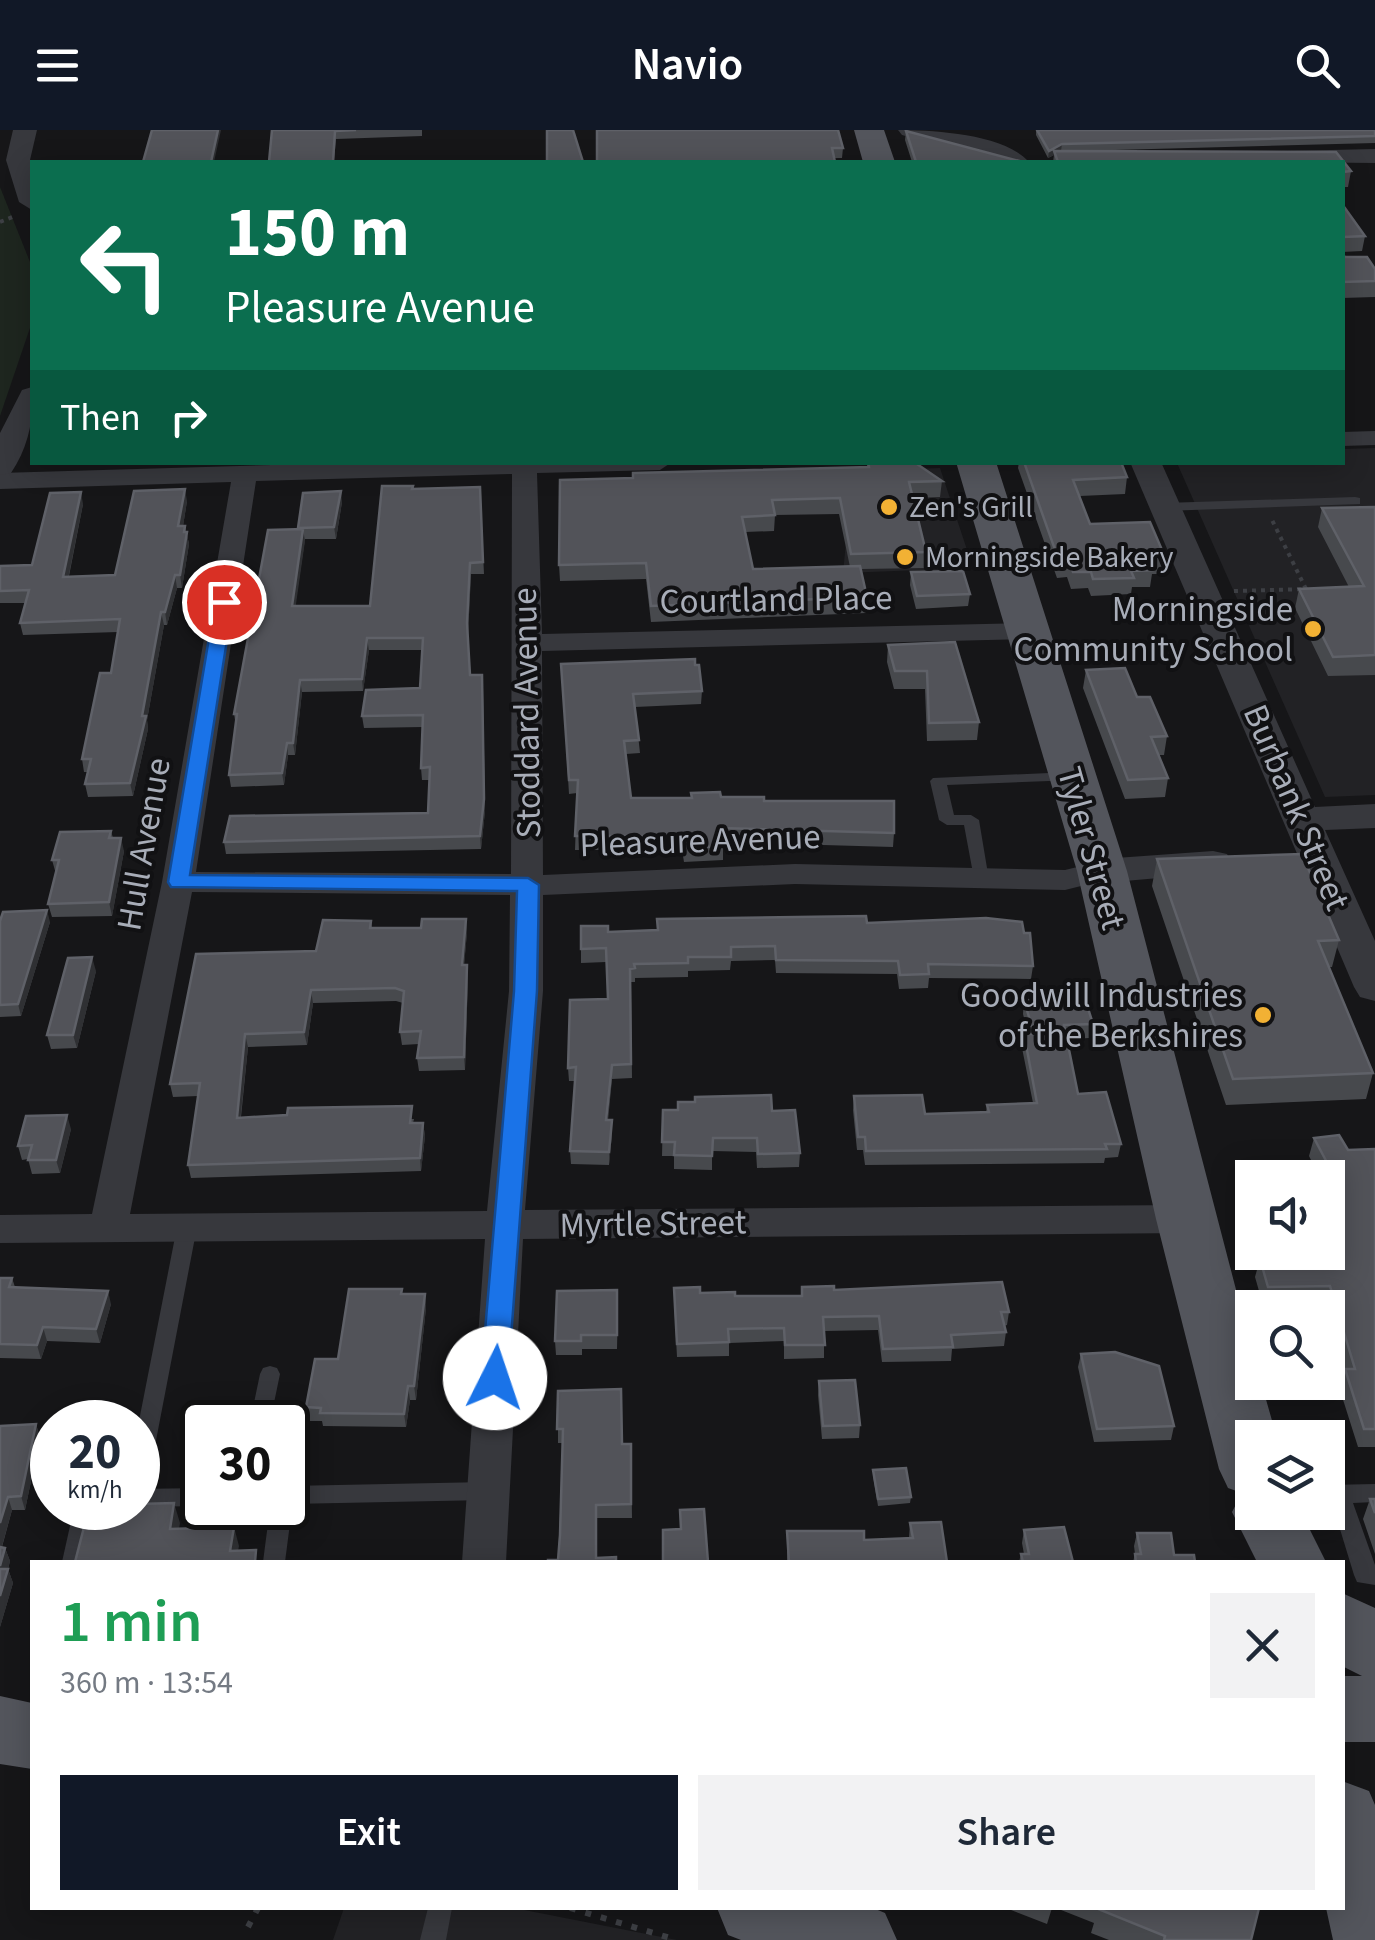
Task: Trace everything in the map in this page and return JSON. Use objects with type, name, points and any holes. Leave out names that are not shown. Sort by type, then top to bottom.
[{"type":"main road","points":[[869,130],[878,160]]},
{"type":"main road","name":"Tyler Street","points":[[977,465],[1102,871],[1239,1420]]},
{"type":"main road","points":[[1269,1530],[1277,1560]]},
{"type":"main road","points":[[1275,1530],[1291,1560]]},
{"type":"main road","points":[[1345,1626],[1375,1649]]},
{"type":"main road","points":[[1345,1709],[1375,1708]]},
{"type":"main road","points":[[0,1720],[30,1720]]},
{"type":"main road","points":[[0,1730],[30,1736]]},
{"type":"main road","points":[[1345,1828],[1372,1940]]},
{"type":"main road","points":[[762,1910],[857,1940]]},
{"type":"street","points":[[26,130],[18,160],[28,203]]},
{"type":"street","points":[[910,130],[994,151],[1013,160]]},
{"type":"street","points":[[1257,158],[1375,156]]},
{"type":"street","points":[[0,466],[30,400]]},
{"type":"street","points":[[1345,438],[1375,438]]},
{"type":"street","points":[[0,481],[524,465]]},
{"type":"street","name":"Stoddard Avenue","points":[[484,1560],[504,1226],[526,991],[528,643],[524,465]]},
{"type":"street","name":"Burbank Street","points":[[1146,465],[1375,988]]},
{"type":"street","name":"Hull Avenue","points":[[108,1228],[178,882],[244,472]]},
{"type":"street","name":"Courtland Place","points":[[528,643],[1026,631]]},
{"type":"street","points":[[1302,819],[1375,816]]},
{"type":"street","points":[[1102,871],[1318,857]]},
{"type":"street","name":"Pleasure Avenue","points":[[178,882],[528,885],[794,874],[1065,880],[1102,871]]},
{"type":"street","name":"Myrtle Street","points":[[0,1229],[1186,1218]]},
{"type":"lane","points":[[1164,506],[1356,501]]},
{"type":"lane","points":[[981,880],[971,820],[947,820],[938,781],[1072,777]]},
{"type":"lane","points":[[153,1400],[187,1227]]},
{"type":"lane","points":[[265,1400],[270,1374]]},
{"type":"lane","points":[[310,1495],[488,1491]]},
{"type":"lane","points":[[1345,1494],[1375,1493]]},
{"type":"lane","points":[[1345,1522],[1366,1575],[1375,1575]]},
{"type":"lane","points":[[73,1560],[80,1530]]},
{"type":"lane","points":[[274,1560],[278,1530]]},
{"type":"lane","points":[[432,1940],[440,1910]]},
{"type":"path","points":[[0,222],[16,217],[28,203]]},
{"type":"path","points":[[1264,504],[1306,588]]},
{"type":"path","points":[[1224,591],[1321,588]]},
{"type":"path","points":[[248,1926],[257,1910]]},
{"type":"path","points":[[577,1910],[677,1940]]},
{"type":"shaded area","points":[[0,187],[30,262],[30,328],[0,416]]},
{"type":"shaded area","name":"Morningside Community School","points":[[1375,448],[1375,795],[1325,797],[1178,465],[1345,465],[1345,449]]},
{"type":"shaded area","points":[[940,468],[973,568],[843,573],[853,471]]},
{"type":"shaded area","points":[[343,1910],[524,1910],[677,1940],[333,1940]]},
{"type":"building","points":[[152,130],[218,130],[211,160],[144,160]]},
{"type":"building","points":[[272,130],[356,130],[335,131],[333,160],[269,160]]},
{"type":"building","points":[[547,130],[573,130],[582,160],[547,160]]},
{"type":"building","points":[[597,130],[838,130],[843,148],[832,148],[835,160],[597,160]]},
{"type":"building","points":[[1037,130],[1375,130],[1375,136],[1062,144],[1049,151]]},
{"type":"building","points":[[906,131],[1015,160],[915,160]]},
{"type":"building","points":[[1054,151],[1336,152],[1342,160],[1057,160]]},
{"type":"building","points":[[1345,208],[1365,236],[1345,237]]},
{"type":"building","points":[[1345,257],[1367,257],[1375,269],[1375,281],[1345,282]]},
{"type":"building","points":[[918,465],[942,481],[909,482],[926,552],[851,554],[840,498],[772,500],[775,515],[742,517],[753,569],[860,566],[867,597],[651,606],[646,563],[559,565],[560,480],[633,478],[633,473]]},
{"type":"building","points":[[1025,465],[1122,465],[1127,477],[1073,480],[1090,524],[1150,522],[1165,557],[1147,558],[1152,570],[1131,571],[1134,578],[1093,579],[1091,572],[1073,572],[1069,561],[1059,561]]},
{"type":"building","points":[[382,486],[480,487],[483,562],[470,563],[467,623],[470,675],[482,675],[484,799],[480,836],[224,842],[230,816],[428,813],[430,767],[421,768],[423,715],[362,716],[366,690],[420,688],[423,638],[367,638],[362,679],[300,680],[293,743],[287,743],[282,773],[229,775],[234,714],[268,530],[303,529],[292,606],[370,606]]},
{"type":"building","points":[[185,489],[178,526],[185,526],[187,532],[180,575],[175,575],[165,612],[161,612],[142,716],[146,716],[130,783],[85,784],[91,759],[82,759],[100,673],[111,673],[120,619],[20,623],[29,590],[0,591],[0,566],[32,565],[50,493],[81,492],[63,577],[115,575],[134,491]]},
{"type":"building","points":[[341,491],[334,527],[298,528],[303,493]]},
{"type":"building","points":[[1375,507],[1375,655],[1333,657],[1299,589],[1364,586],[1322,508]]},
{"type":"building","points":[[963,571],[970,594],[917,596],[911,572]]},
{"type":"building","points":[[955,642],[979,722],[929,723],[927,671],[895,671],[888,645]]},
{"type":"building","points":[[695,659],[702,691],[633,694],[639,740],[624,741],[631,798],[692,798],[691,793],[720,792],[721,797],[764,797],[764,801],[894,801],[894,833],[721,828],[724,846],[684,848],[682,836],[575,836],[578,780],[569,780],[561,664]]},
{"type":"building","points":[[1125,668],[1137,697],[1150,697],[1167,736],[1151,737],[1168,778],[1128,780],[1086,670]]},
{"type":"building","points":[[111,831],[109,838],[121,838],[109,902],[48,904],[59,860],[52,860],[60,832]]},
{"type":"building","name":"Goodwill Industries of the Berkshires","points":[[1302,854],[1339,940],[1318,941],[1373,1073],[1233,1079],[1157,859]]},
{"type":"building","points":[[47,910],[18,1004],[0,1005],[3,912]]},
{"type":"building","points":[[866,916],[867,923],[986,918],[1022,922],[1024,933],[1030,933],[1033,966],[928,964],[929,974],[900,975],[898,961],[776,960],[775,946],[731,947],[731,957],[688,957],[688,963],[634,964],[635,968],[630,969],[631,1064],[612,1065],[606,1120],[612,1120],[609,1152],[570,1151],[576,1067],[568,1068],[570,1000],[608,999],[606,948],[581,949],[581,926],[608,926],[608,932],[658,930],[657,919]]},
{"type":"building","points":[[422,919],[466,919],[462,965],[467,965],[464,1057],[417,1058],[421,1031],[400,1032],[404,991],[311,990],[304,1032],[245,1034],[237,1118],[287,1115],[288,1108],[412,1106],[410,1123],[423,1123],[420,1158],[188,1165],[200,1083],[170,1084],[196,954],[316,951],[323,920],[371,921],[370,928],[421,928]]},
{"type":"building","points":[[92,957],[73,1035],[47,1035],[68,958]]},
{"type":"building","points":[[1024,1000],[1086,1002],[1093,1024],[1064,1025],[1078,1094],[1106,1092],[1121,1144],[1105,1144],[1107,1149],[866,1151],[865,1137],[858,1137],[854,1096],[922,1095],[925,1114],[989,1112],[987,1105],[1037,1103],[1024,1034],[1034,1034]]},
{"type":"building","points":[[771,1095],[772,1111],[795,1110],[800,1153],[758,1154],[757,1138],[713,1138],[712,1156],[674,1155],[675,1142],[662,1142],[663,1110],[678,1110],[678,1102],[695,1102],[695,1097]]},
{"type":"building","points":[[67,1115],[56,1160],[28,1160],[32,1145],[18,1146],[26,1116]]},
{"type":"building","points":[[1339,1135],[1348,1150],[1375,1149],[1375,1429],[1364,1429],[1345,1369],[1355,1369],[1345,1336],[1345,1290],[1331,1290],[1330,1286],[1268,1287],[1263,1270],[1345,1270],[1345,1160],[1326,1160],[1314,1138]]},
{"type":"building","points":[[0,1278],[12,1278],[9,1287],[108,1291],[96,1329],[43,1327],[37,1345],[0,1344]]},
{"type":"building","points":[[1002,1282],[1009,1312],[1001,1312],[1006,1332],[951,1335],[953,1347],[883,1349],[879,1316],[823,1317],[825,1345],[785,1345],[784,1328],[728,1329],[729,1342],[677,1344],[674,1288],[700,1287],[700,1293],[735,1292],[735,1296],[802,1296],[802,1287],[834,1286],[834,1290]]},
{"type":"building","points":[[349,1289],[402,1289],[401,1294],[425,1294],[414,1386],[408,1386],[404,1414],[320,1413],[321,1408],[310,1407],[307,1400],[315,1359],[338,1359]]},
{"type":"building","points":[[617,1290],[617,1335],[581,1335],[581,1341],[555,1341],[557,1291]]},
{"type":"building","points":[[1115,1352],[1159,1366],[1174,1426],[1097,1429],[1081,1354]]},
{"type":"building","points":[[855,1380],[860,1425],[823,1426],[819,1381]]},
{"type":"building","points":[[621,1389],[622,1444],[631,1444],[631,1504],[596,1505],[596,1558],[616,1560],[558,1560],[563,1429],[557,1429],[558,1391]]},
{"type":"building","points":[[30,1424],[30,1453],[21,1496],[8,1497],[0,1523],[0,1426]]},
{"type":"building","points":[[906,1468],[911,1497],[878,1499],[873,1470]]},
{"type":"building","points":[[160,1503],[174,1503],[170,1529],[234,1530],[230,1551],[256,1550],[255,1560],[76,1560],[83,1530],[160,1530]]},
{"type":"building","points":[[704,1509],[708,1560],[663,1560],[663,1530],[681,1529],[680,1510]]},
{"type":"building","points":[[941,1522],[947,1560],[789,1560],[787,1531],[864,1531],[864,1540],[913,1538],[910,1523]]},
{"type":"building","points":[[1064,1527],[1072,1560],[1022,1560],[1021,1554],[1029,1554],[1024,1530]]},
{"type":"building","points":[[1137,1533],[1171,1533],[1174,1555],[1194,1555],[1195,1560],[1136,1560],[1135,1554],[1141,1554]]},
{"type":"building","points":[[0,1569],[8,1569],[0,1596]]},
{"type":"building","points":[[1100,1910],[1258,1910],[1251,1940],[1164,1940],[1165,1936]]},
{"type":"place","name":"Zen's Grill","points":[[889,507]]},
{"type":"place","name":"Morningside Bakery","points":[[905,557]]},
{"type":"place","name":"Morningside Community School","points":[[1313,629]]},
{"type":"place","name":"Goodwill Industries of the Berkshires","points":[[1263,1015]]},
{"type":"route","points":[[224,602],[178,882],[528,885],[526,991],[504,1226],[495,1378]]}]
